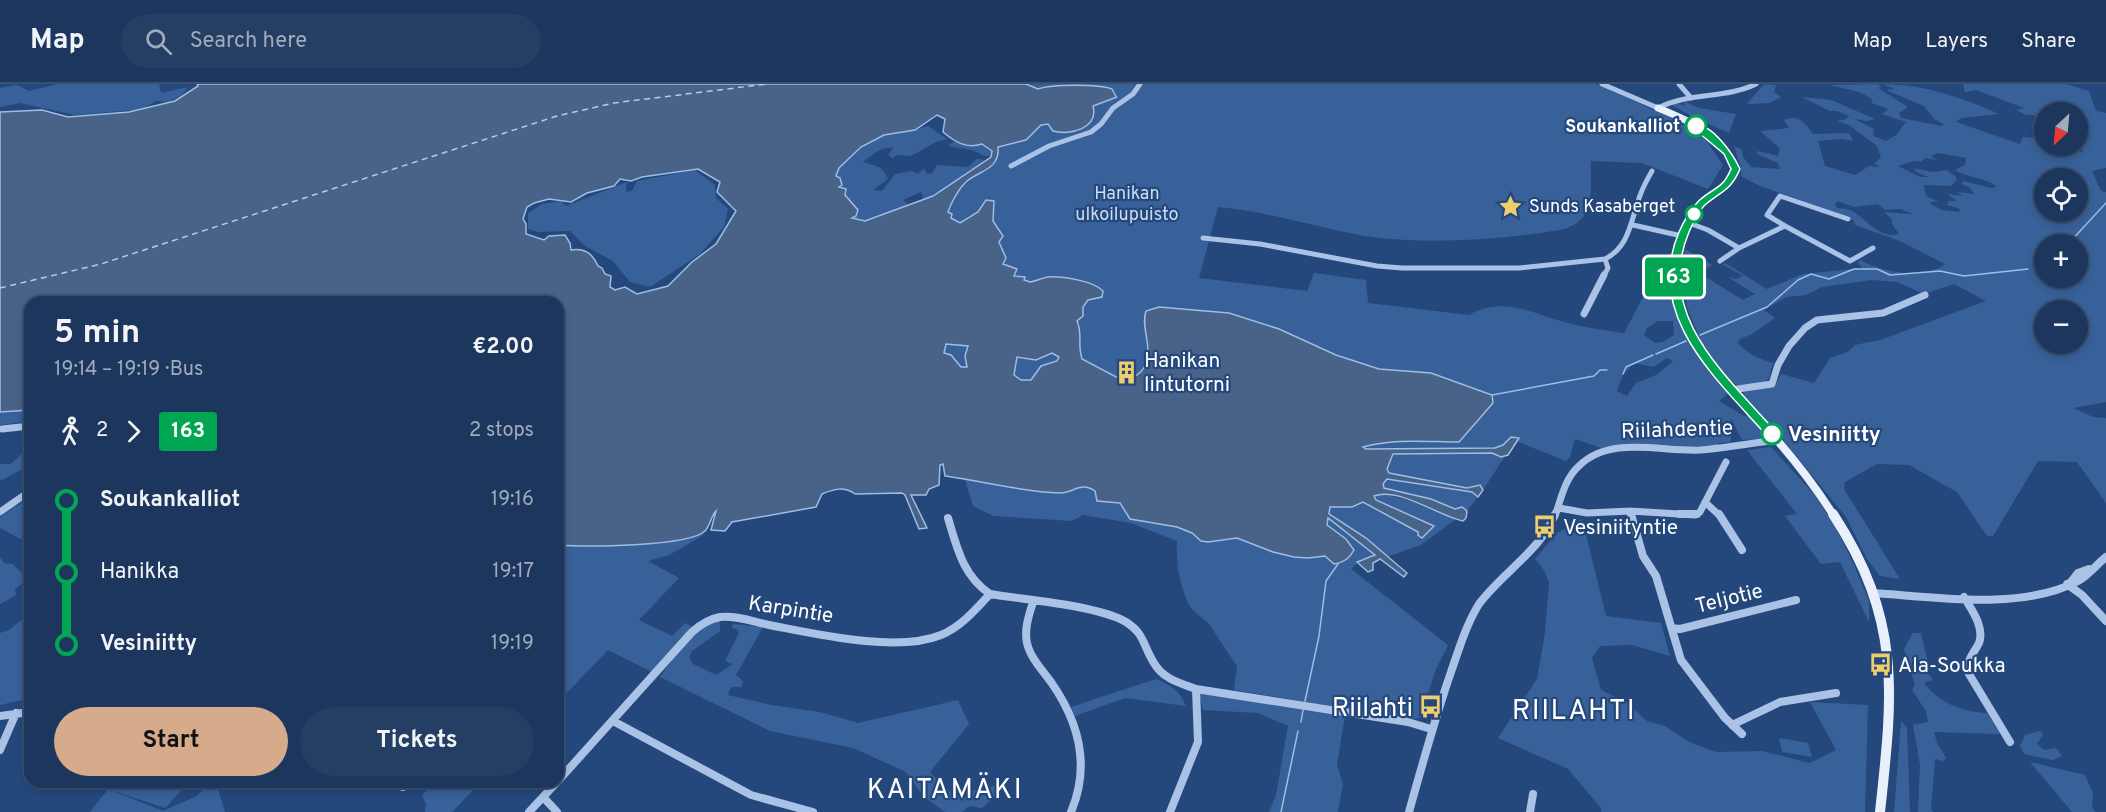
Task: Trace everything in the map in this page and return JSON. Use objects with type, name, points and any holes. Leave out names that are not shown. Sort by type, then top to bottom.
[{"type":"main road","points":[[1658,108],[1701,129],[1728,153],[1734,165],[1734,177],[1725,187],[1700,204],[1682,236],[1674,264],[1677,302],[1694,342],[1731,390],[1778,440],[1833,513],[1874,593],[1886,643],[1891,707],[1880,812]]},
{"type":"street","points":[[1011,166],[1048,146],[1091,132],[1101,124],[1113,108],[1133,94],[1140,84]]},
{"type":"street","points":[[1602,84],[1658,108],[1668,102],[1738,92],[1756,84]]},
{"type":"street","points":[[1679,84],[1691,98]]},
{"type":"street","points":[[1203,238],[1260,244],[1377,266],[1402,268],[1519,268],[1605,259],[1613,255],[1632,225],[1642,191],[1652,171]]},
{"type":"street","points":[[1848,219],[1817,211],[1784,196],[1776,200],[1767,215],[1859,267]]},
{"type":"street","points":[[1689,223],[1708,230],[1740,248]]},
{"type":"street","points":[[1632,225],[1682,236]]},
{"type":"street","points":[[1720,261],[1740,248],[1785,226]]},
{"type":"street","points":[[1850,261],[1873,248]]},
{"type":"street","points":[[1584,314],[1608,268],[1605,259]]},
{"type":"street","points":[[1731,390],[1772,384],[1780,360],[1794,340],[1809,324],[1817,320],[1883,313],[1925,295]]},
{"type":"street","points":[[3,429],[24,427]]},
{"type":"street","name":"Riilahdentie","points":[[1409,812],[1431,729],[1466,629],[1479,604],[1550,528],[1572,472],[1590,457],[1606,451],[1642,447],[1699,450],[1778,440]]},
{"type":"street","points":[[1559,508],[1587,513],[1630,511],[1689,516],[1700,512],[1726,462]]},
{"type":"street","points":[[0,512],[24,495]]},
{"type":"street","points":[[1705,502],[1716,510],[1742,550]]},
{"type":"street","points":[[1630,511],[1643,556],[1656,576],[1681,660],[1732,725],[1743,734]]},
{"type":"street","points":[[948,518],[966,574],[972,582],[990,594],[1098,612],[1125,622],[1142,636],[1154,664],[1173,681],[1196,689],[1408,722],[1431,729]]},
{"type":"street","points":[[1874,593],[1964,597],[2023,595],[2053,591],[2078,581],[2089,569],[2106,557]]},
{"type":"street","points":[[2069,583],[2078,598],[2092,606],[2106,621]]},
{"type":"street","name":"Karpintie","points":[[564,775],[692,632],[714,618],[729,617],[881,641],[910,643],[942,635],[990,594]]},
{"type":"street","points":[[1964,597],[1980,633],[1980,640],[1969,655],[1966,664],[1969,674],[2010,742]]},
{"type":"street","name":"Teljotie","points":[[1672,628],[1796,600]]},
{"type":"street","points":[[1033,602],[1025,629],[1025,641],[1029,651],[1065,706],[1075,728],[1081,768],[1077,795],[1071,812]]},
{"type":"street","points":[[1170,812],[1198,742],[1196,689]]},
{"type":"street","points":[[1732,725],[1780,702],[1836,693]]},
{"type":"street","points":[[0,716],[24,712]]},
{"type":"street","points":[[0,750],[16,713]]},
{"type":"street","points":[[614,721],[751,795],[813,812]]},
{"type":"street","name":"Karpintie","points":[[530,812],[551,788]]},
{"type":"street","points":[[1530,812],[1533,794]]},
{"type":"street","points":[[543,797],[557,812]]},
{"type":"green space","points":[[58,84],[159,84],[161,93],[188,87],[182,95],[168,102],[156,101],[134,110],[75,115],[20,103],[0,107],[0,88],[17,85],[29,91]]},
{"type":"green space","name":"Hanikan ulkoilupuisto","points":[[1007,84],[1596,84],[1678,121],[1706,140],[1723,165],[1708,189],[1642,163],[1591,161],[1589,203],[1581,220],[1572,226],[1536,234],[1430,241],[1378,238],[1218,207],[1199,278],[1307,291],[1314,273],[1366,280],[1368,303],[1469,315],[1482,309],[1506,306],[1531,311],[1575,325],[1624,333],[1650,284],[1673,298],[1691,343],[1728,394],[1719,401],[1744,416],[1748,415],[1764,431],[1763,439],[1742,440],[1731,418],[1731,442],[1718,443],[1719,446],[1693,448],[1630,444],[1601,448],[1575,439],[1570,457],[1566,461],[1516,441],[1511,449],[1503,445],[1495,448],[1389,450],[1380,474],[960,381],[926,325],[1006,273],[970,215],[960,223],[948,212],[960,190],[995,164],[991,156],[948,145],[963,138]],"holes":[[[1658,321],[1673,321],[1674,335],[1663,342],[1655,343],[1644,335],[1647,328]],[[1667,358],[1673,361],[1656,375],[1636,383],[1627,396],[1617,391],[1623,375],[1634,363],[1654,367]]]},
{"type":"green space","points":[[1764,84],[1776,85],[1774,92],[1781,97],[1770,103],[1747,104]]},
{"type":"green space","points":[[1876,84],[1882,86],[1878,88],[1908,107],[1899,113],[1901,118],[1941,126],[1944,124],[1934,119],[1924,106],[1886,90],[1895,89],[1883,84],[1913,86],[1971,103],[1999,114],[1961,118],[1956,122],[2020,144],[2023,137],[2034,138],[2034,156],[2088,156],[2088,102],[2034,102],[2034,115],[2026,115],[2016,110],[2024,108],[1976,90],[1965,92],[1963,84],[2066,84],[2089,91],[2096,111],[2106,113],[2106,168],[2092,171],[2101,191],[2106,192],[2106,402],[2073,408],[2093,417],[2106,418],[2106,503],[2077,462],[2038,461],[1993,536],[1987,536],[1957,492],[1909,465],[1877,464],[1845,482],[1844,489],[1900,579],[1880,576],[1867,559],[1846,517],[1771,425],[1758,414],[1743,395],[1744,392],[1776,384],[1781,374],[1814,383],[1830,358],[1848,352],[1855,345],[1880,340],[1986,301],[1954,284],[1924,294],[1897,282],[1872,280],[1822,287],[1806,295],[1786,297],[1764,310],[1775,318],[1752,334],[1740,339],[1738,343],[1754,356],[1773,363],[1769,378],[1765,382],[1740,386],[1730,382],[1699,337],[1687,307],[1683,283],[1685,249],[1712,265],[1701,272],[1702,275],[1743,300],[1755,294],[1728,277],[1736,279],[1743,276],[1722,264],[1725,263],[1767,289],[1803,274],[1862,268],[1858,262],[1860,260],[1902,273],[1925,272],[1945,264],[1900,241],[1855,225],[1854,221],[1845,216],[1760,186],[1741,176],[1735,146],[1742,150],[1743,157],[1751,167],[1780,169],[1778,163],[1757,154],[1758,151],[1778,156],[1780,148],[1760,131],[1789,128],[1784,120],[1789,118],[1801,121],[1813,134],[1849,133],[1853,141],[1841,139],[1818,141],[1825,166],[1855,175],[1869,166],[1880,167],[1874,163],[1881,158],[1877,146],[1849,125],[1837,121],[1849,116],[1830,111],[1802,97],[1831,100],[1875,119],[1867,121],[1854,119],[1874,129],[1873,136],[1886,141],[1896,135],[1906,122],[1882,114],[1888,109],[1872,103],[1871,98],[1859,92],[1830,85]],"holes":[[[1938,153],[1966,158],[1965,165],[1955,170],[1997,187],[1991,188],[1963,181],[1962,184],[1969,187],[1975,194],[1957,192],[1963,196],[1947,194],[1957,201],[1949,201],[1947,205],[1960,209],[1959,212],[1942,210],[1929,203],[1937,201],[1926,196],[1924,185],[1951,186],[1957,180],[1955,176],[1946,170],[1933,172],[1913,168],[1918,173],[1929,177],[1920,177],[1898,166],[1914,161],[1921,162],[1925,158],[1937,160],[1931,156]],[[1837,201],[1854,207],[1878,204],[1885,210],[1900,209],[1913,214],[1884,212],[1892,219],[1892,224],[1899,234],[1886,234],[1852,211],[1837,208],[1835,205]]]},
{"type":"green space","points":[[1683,101],[1699,108],[1736,114],[1729,133],[1672,105],[1675,103],[1686,106]]},
{"type":"green space","points":[[928,126],[947,139],[936,142],[911,156],[898,155],[892,158],[888,155],[893,148],[885,148],[863,162],[881,169],[888,179],[873,190],[882,191],[895,174],[911,171],[918,174],[924,169],[927,174],[932,173],[937,165],[968,167],[977,159],[985,160],[964,175],[965,177],[924,200],[921,192],[903,200],[908,204],[913,204],[861,225],[848,216],[854,206],[841,191],[836,177],[847,142],[908,128],[915,130]]},
{"type":"green space","points":[[695,170],[715,185],[716,198],[728,209],[724,227],[700,254],[650,287],[630,282],[613,261],[585,246],[570,231],[538,232],[528,229],[528,213],[542,204],[561,201],[566,206],[627,182],[626,192],[632,191],[637,181]]},
{"type":"green space","points":[[24,380],[24,422],[0,425],[0,381]]},
{"type":"green space","points":[[1036,439],[1299,495],[1376,555],[1362,559],[1351,569],[1448,645],[1436,669],[1420,718],[1411,719],[1234,690],[1237,666],[1208,623],[1189,606],[1179,573],[1177,541],[1131,523],[1083,515],[1072,521],[993,516],[973,506],[964,477],[989,484]]},
{"type":"green space","points":[[1771,447],[1813,493],[1835,526],[1869,601],[1869,622],[1840,562],[1821,564],[1785,516],[1797,514],[1747,450]]},
{"type":"green space","points":[[24,452],[24,468],[0,479],[0,464],[11,464]]},
{"type":"green space","points":[[1395,453],[1492,453],[1505,456],[1483,490],[1477,485],[1467,488],[1388,473],[1387,469]]},
{"type":"green space","points":[[741,472],[719,524],[711,530],[716,511],[702,536],[669,555],[648,561],[679,578],[639,620],[672,636],[685,623],[692,626],[652,672],[608,650],[564,696],[564,481]]},
{"type":"green space","points":[[1390,478],[1472,492],[1478,497],[1467,511],[1459,508],[1455,510],[1384,488],[1383,484]]},
{"type":"green space","points":[[1383,494],[1454,515],[1456,519],[1421,545],[1387,557],[1329,513],[1328,509],[1330,507],[1343,508],[1363,502],[1418,532],[1433,526],[1374,498],[1374,496]]},
{"type":"green space","points":[[24,501],[24,541],[0,528],[0,517]]},
{"type":"green space","points":[[1582,519],[1606,616],[1661,623],[1670,656],[1632,645],[1600,646],[1592,658],[1601,690],[1627,703],[1647,721],[1665,726],[1689,742],[1716,752],[1762,751],[1810,763],[1836,750],[1810,702],[1868,705],[1865,812],[1601,812],[1601,808],[1568,769],[1498,738],[1537,679],[1545,633],[1549,583],[1544,570],[1535,559],[1557,533]]},
{"type":"green space","points":[[0,557],[4,563],[13,564],[24,575],[24,582],[15,589],[16,595],[0,604]]},
{"type":"green space","points":[[24,618],[24,700],[0,705],[0,633],[9,630]]},
{"type":"green space","points":[[720,621],[720,631],[692,651],[689,657],[693,664],[716,675],[733,664],[725,661],[739,633],[737,629],[732,628],[733,624],[763,627],[736,675],[743,681],[742,687],[731,687],[728,695],[771,705],[820,712],[858,723],[958,700],[969,724],[930,772],[953,795],[997,785],[1003,788],[982,808],[970,806],[962,812],[945,812],[924,797],[906,772],[853,748],[770,731],[660,677],[694,635]]},
{"type":"green space","points":[[1913,633],[1921,633],[1928,663],[1919,662],[1918,666],[1933,680],[1924,683],[1930,690],[1952,705],[1969,711],[1987,713],[2000,734],[1934,732],[1937,743],[1946,758],[1943,761],[1935,759],[1931,808],[1933,812],[1918,812],[1920,765],[1913,725],[1928,722],[1926,711],[1912,690],[1915,685],[1904,649]]},
{"type":"green space","points":[[1156,679],[1174,689],[1186,706],[1125,698],[1075,716],[1071,707]]},
{"type":"green space","points":[[1199,693],[1345,715],[1337,765],[1343,784],[1338,812],[1269,812],[1276,795],[1288,726],[1258,713],[1203,710]]},
{"type":"green space","points":[[1901,721],[1907,728],[1910,812],[1894,812]]},
{"type":"green space","points":[[2040,731],[2043,735],[2037,744],[2044,750],[2056,748],[2062,756],[2053,760],[2024,754],[2020,746],[2025,735]]},
{"type":"green space","points":[[1779,738],[1808,743],[1812,757],[1782,752]]},
{"type":"green space","points":[[2030,762],[2085,775],[2093,793],[2092,807],[2095,812],[2072,812]]},
{"type":"green space","points":[[104,788],[183,788],[165,808]]},
{"type":"green space","points":[[204,788],[218,788],[225,812],[90,812],[108,789],[163,811],[197,796]]},
{"type":"green space","points":[[430,788],[475,788],[452,812],[425,812],[426,804],[422,795]]},
{"type":"shaded area","points":[[197,84],[1026,84],[1038,89],[1075,85],[1106,87],[1112,89],[1117,97],[1093,106],[1092,120],[1082,129],[1060,132],[1053,131],[1048,124],[1041,125],[1026,140],[998,147],[996,161],[965,183],[948,212],[952,214],[951,218],[960,223],[978,212],[986,200],[994,201],[993,221],[1003,236],[999,242],[1006,258],[1003,264],[1017,269],[1014,276],[1025,277],[1024,280],[1030,282],[1048,277],[1069,278],[1093,284],[1103,291],[1102,297],[1088,300],[1083,307],[1083,316],[1077,321],[1080,330],[1082,359],[1118,378],[1137,375],[1144,368],[1147,360],[1146,311],[1159,307],[1229,313],[1279,329],[1336,355],[1379,369],[1431,373],[1492,395],[1493,403],[1459,442],[1399,441],[1363,447],[1366,449],[1495,448],[1503,445],[1511,437],[1519,438],[1508,455],[1501,457],[1492,453],[1393,454],[1387,469],[1389,473],[1467,488],[1480,485],[1483,490],[1478,497],[1472,492],[1387,479],[1383,484],[1384,488],[1431,499],[1455,509],[1462,507],[1467,511],[1463,521],[1395,495],[1374,496],[1376,500],[1434,526],[1422,538],[1418,532],[1363,502],[1352,507],[1330,507],[1329,514],[1366,538],[1407,573],[1404,577],[1380,559],[1373,563],[1373,570],[1368,572],[1357,562],[1375,555],[1328,518],[1327,525],[1346,539],[1354,550],[1346,560],[1340,563],[1334,564],[1325,556],[1294,557],[1273,552],[1237,538],[1201,541],[1192,533],[1177,527],[1130,519],[1120,503],[1097,501],[1095,491],[1090,488],[1081,487],[1060,493],[1017,488],[945,476],[943,464],[940,465],[939,485],[929,489],[926,495],[911,495],[927,528],[919,529],[905,495],[902,493],[855,494],[839,489],[822,494],[816,507],[732,522],[725,531],[711,530],[716,511],[705,531],[679,540],[635,545],[564,545],[564,296],[24,296],[24,410],[0,412],[0,112],[42,110],[68,117],[129,112],[175,101],[198,86]],"holes":[[[937,115],[945,119],[943,132],[947,136],[966,145],[982,144],[992,151],[991,157],[933,196],[865,221],[852,218],[856,216],[858,210],[845,195],[846,189],[839,187],[842,185],[840,178],[836,176],[839,168],[861,147],[884,135],[915,130]],[[698,169],[720,182],[717,192],[736,211],[716,244],[692,262],[668,286],[637,294],[625,287],[615,290],[610,287],[611,276],[605,274],[588,252],[571,250],[565,235],[549,236],[544,240],[526,234],[526,224],[523,219],[527,207],[534,203],[549,199],[571,202],[587,193],[614,186],[620,179],[631,181],[642,177]],[[946,344],[968,346],[965,356],[967,367],[961,367],[951,355],[944,353]],[[1052,353],[1059,357],[1057,361],[1041,366],[1031,380],[1021,380],[1014,375],[1017,357],[1036,360]]]},
{"type":"waterway","points":[[2077,234],[2106,203]]},
{"type":"waterway","points":[[1700,335],[1767,307],[1798,280],[1811,274],[1829,279],[1854,269],[1877,269],[1890,275],[1940,271],[1964,276],[2028,269]]},
{"type":"waterway","points":[[1656,354],[1686,341]]},
{"type":"waterway","points":[[1623,374],[1626,367],[1653,355]]},
{"type":"waterway","points":[[1492,395],[1594,376],[1600,370],[1607,370]]},
{"type":"waterway","points":[[1305,701],[1319,636],[1326,581],[1338,564]]},
{"type":"waterway","points":[[1301,722],[1303,710]]},
{"type":"waterway","points":[[1281,812],[1298,731]]},
{"type":"ferry route","points":[[0,288],[101,264],[557,116],[614,103],[767,84]]},
{"type":"bus line","name":"163","points":[[1696,126],[1711,136],[1728,153],[1735,169],[1730,183],[1700,204],[1684,231],[1674,264],[1677,302],[1689,332],[1703,357],[1772,434]]},
{"type":"place","name":"Soukankalliot","points":[[1696,126]]},
{"type":"place","name":"Sunds Kasaberget","points":[[1511,206]]},
{"type":"place","name":"Hanikan lintutorni","points":[[1126,372]]},
{"type":"place","name":"Vesiniitty","points":[[1772,434]]},
{"type":"place","name":"Vesiniityntie","points":[[1545,527]]},
{"type":"place","name":"Ala-Soukka","points":[[1880,665]]},
{"type":"place","name":"Riilahti","points":[[1431,707]]},
{"type":"district","name":"RIILAHTI","points":[[1574,709]]},
{"type":"district","name":"KAITAMÄKI","points":[[945,788]]}]
